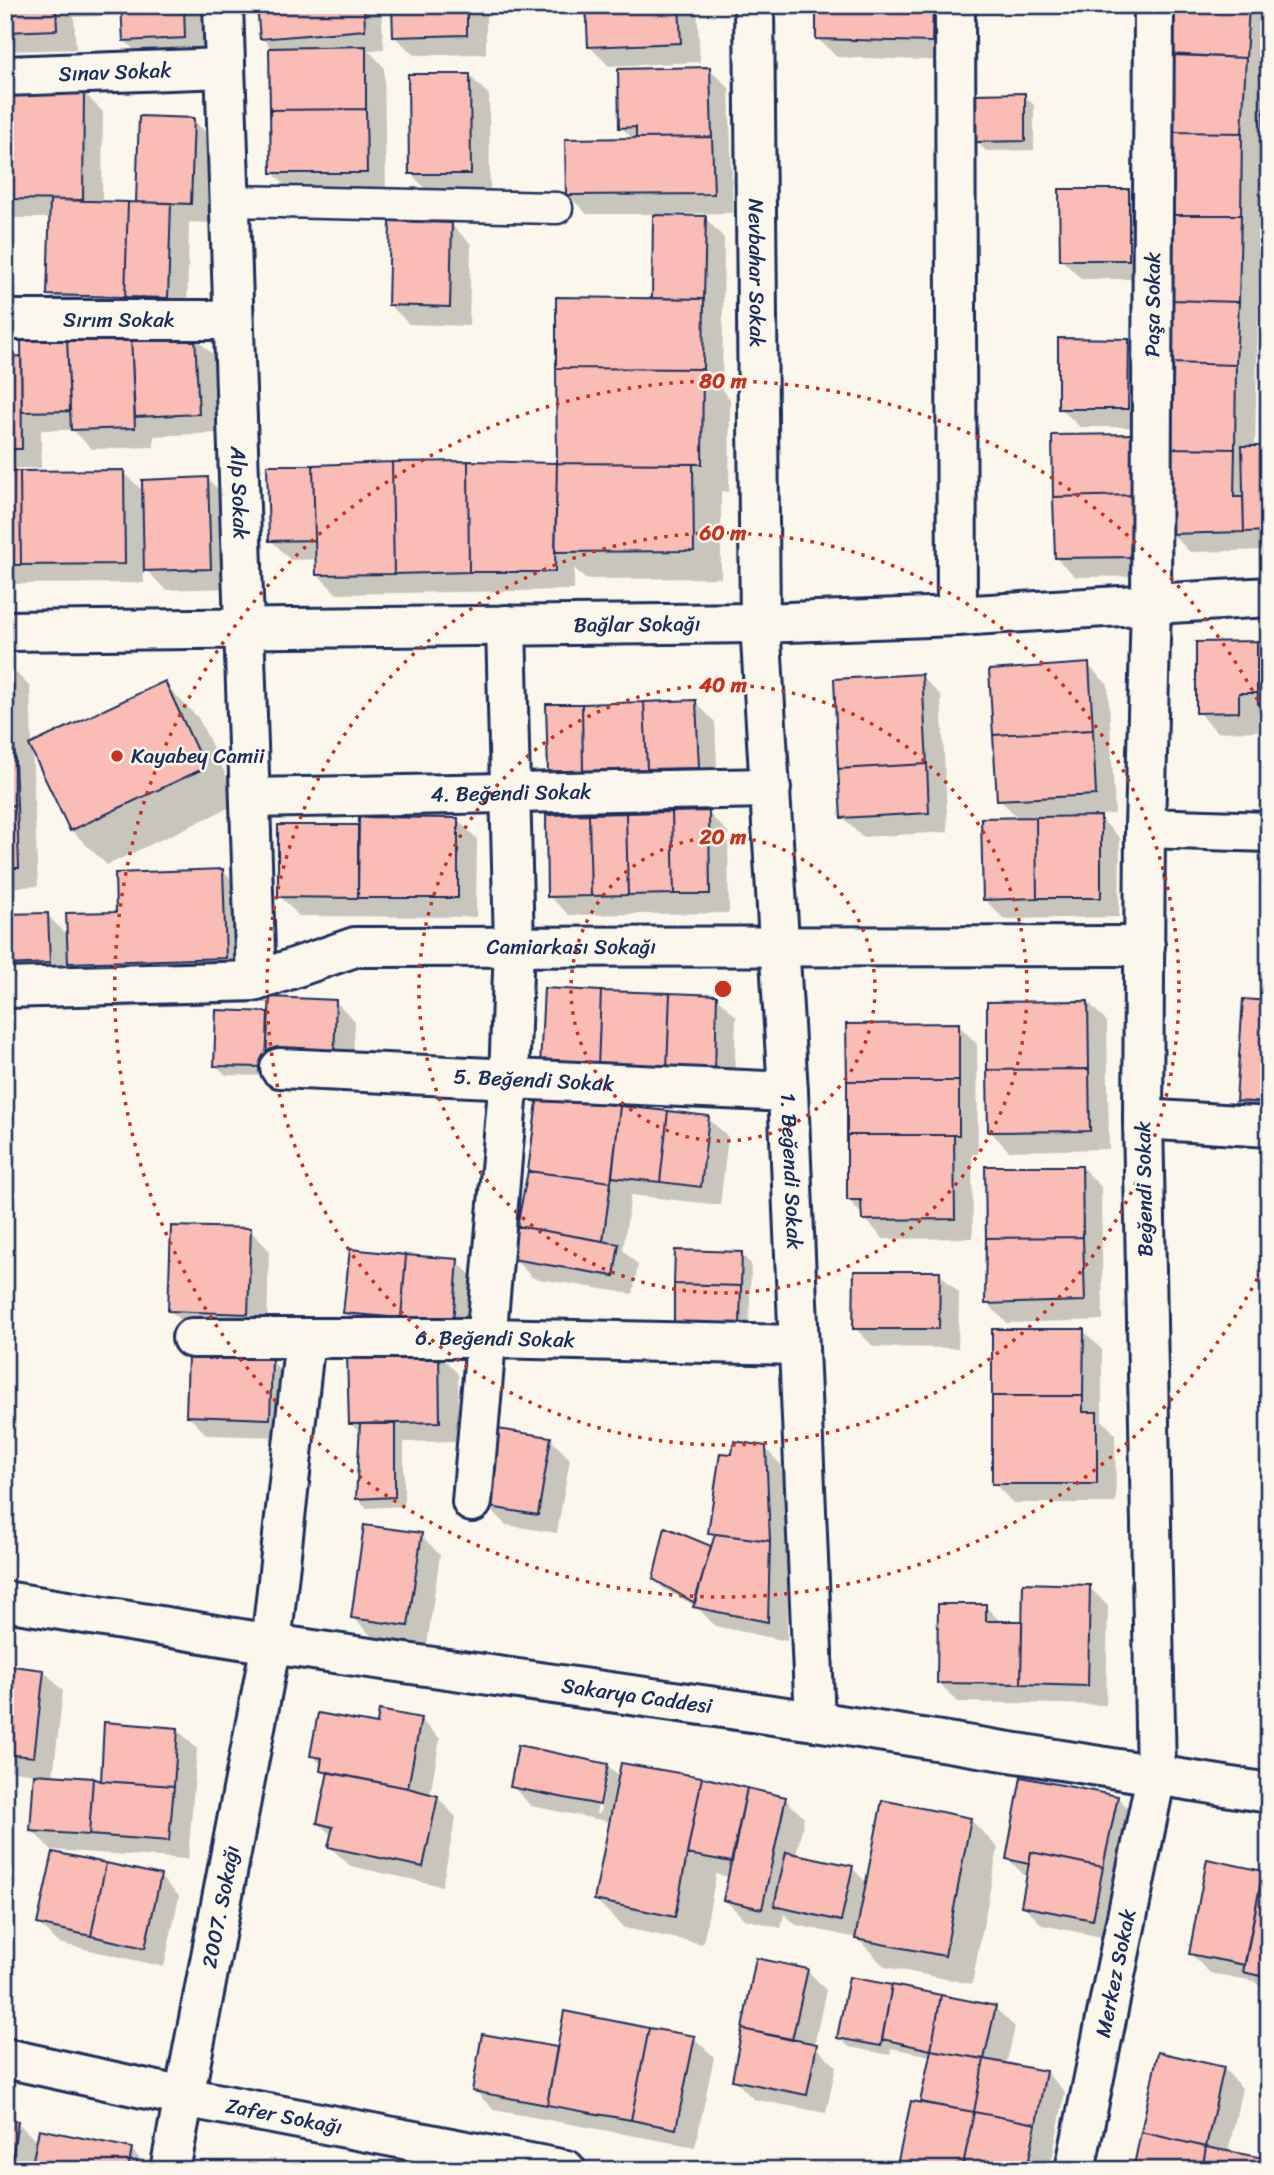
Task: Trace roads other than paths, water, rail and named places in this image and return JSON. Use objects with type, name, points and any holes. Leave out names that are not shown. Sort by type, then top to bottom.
[{"type":"street","name":"Alp Sokak","points":[[223,5],[256,981]]},
{"type":"street","name":"Nevbahar Sokak","points":[[754,5],[760,623]]},
{"type":"street","points":[[955,5],[957,616]]},
{"type":"street","name":"Paşa Sokak","points":[[1151,603],[1154,5]]},
{"type":"street","name":"Sınav Sokak","points":[[5,76],[225,68]]},
{"type":"street","name":"Sırım Sokak","points":[[5,320],[233,320]]},
{"type":"street","name":"Bağlar Sokağı","points":[[5,631],[760,623],[957,616],[1269,597]]},
{"type":"street","name":"Beğendi Sokak","points":[[1151,603],[1145,828],[1143,1119],[1156,1776]]},
{"type":"street","name":"1. Beğendi Sokak","points":[[760,623],[788,1092],[814,1721]]},
{"type":"street","points":[[472,1502],[509,1078],[514,946],[506,625]]},
{"type":"street","name":"4. Beğendi Sokak","points":[[250,799],[771,788]]},
{"type":"street","points":[[1145,828],[1269,832]]},
{"type":"street","name":"Camiarkası Sokağı","points":[[5,988],[256,981],[355,947],[1145,946]]},
{"type":"street","name":"5. Beğendi Sokak","points":[[280,1068],[788,1092]]},
{"type":"street","points":[[1143,1119],[1269,1127]]},
{"type":"street","name":"6. Beğendi Sokak","points":[[192,1338],[485,1338],[798,1345]]},
{"type":"street","name":"2007. Sokağı","points":[[170,2170],[271,1644],[305,1338]]},
{"type":"street","name":"Sakarya Caddesi","points":[[5,1601],[271,1644],[814,1721],[1269,1793]]},
{"type":"street","name":"Merkez Sokak","points":[[1075,2170],[1156,1776]]},
{"type":"street","name":"Zafer Sokağı","points":[[5,2057],[184,2097],[566,2170]]},
{"type":"lane","points":[[229,201],[557,208]]},
{"type":"place","name":"Kayabey Camii","points":[[117,756]]}]
